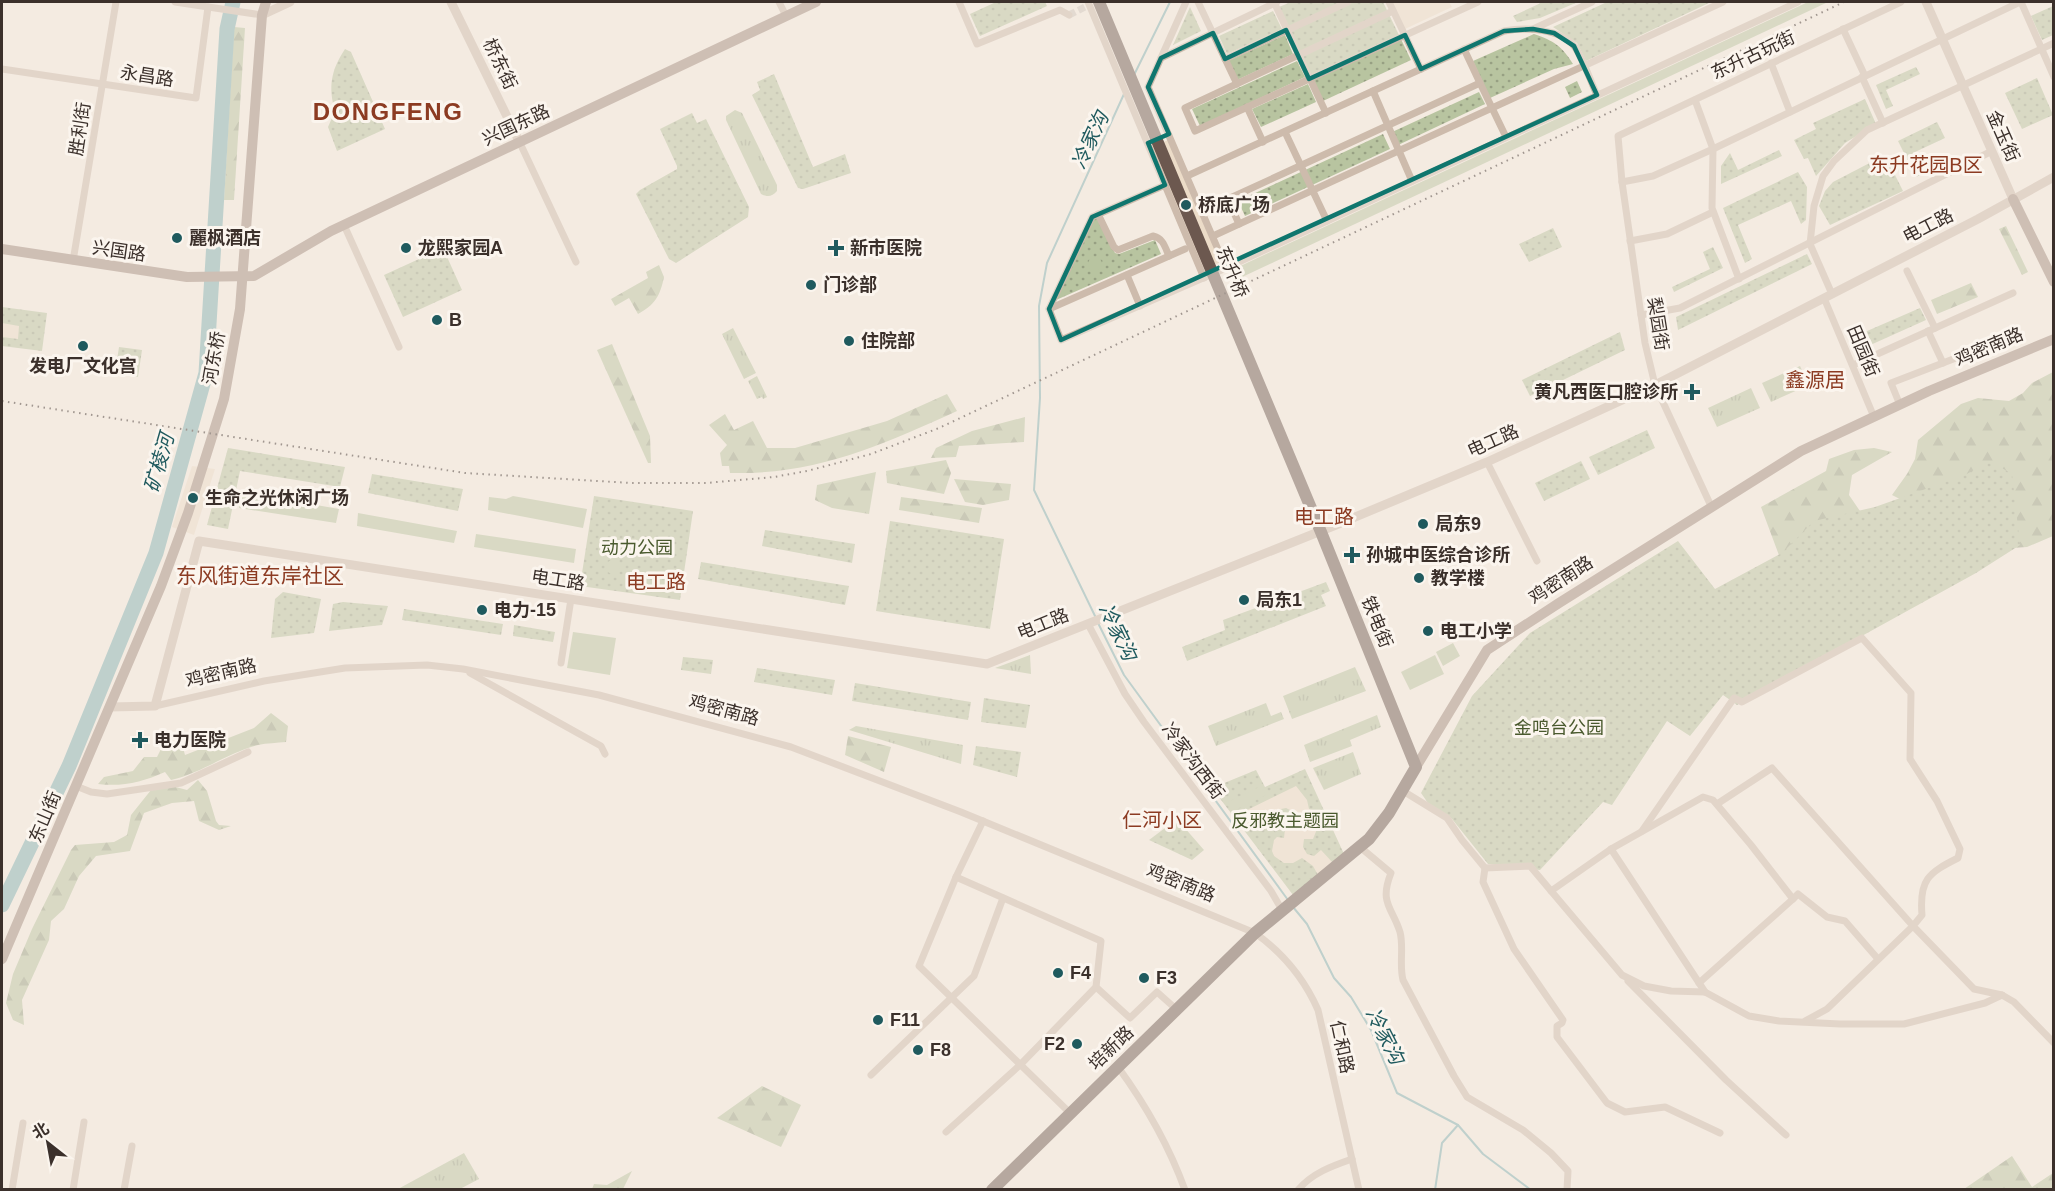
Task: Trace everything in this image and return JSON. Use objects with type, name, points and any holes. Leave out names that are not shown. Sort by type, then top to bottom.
[{"type":"highway","name":"东升桥","points":[[1099,2],[1304,492]]},
{"type":"highway","name":"铁电街","points":[[1304,492],[1416,767]]},
{"type":"highway","name":"鸡密南路","points":[[1254,933],[1370,839],[1389,813],[1416,767]]},
{"type":"highway","name":"培新路","points":[[992,1190],[1254,933]]},
{"type":"main road","points":[[258,15],[266,2]]},
{"type":"main road","name":"兴国东路","points":[[232,276],[258,274],[344,225],[816,2]]},
{"type":"main road","name":"河东桥","points":[[118,688],[161,586],[188,513],[224,399],[240,309],[258,15]]},
{"type":"main road","name":"金玉街","points":[[2013,199],[2054,282]]},
{"type":"main road","name":"兴国路","points":[[2,249],[187,277],[232,276]]},
{"type":"main road","name":"鸡密南路","points":[[1416,767],[1487,650],[1801,451],[1899,405],[2054,339]]},
{"type":"main road","name":"东山街","points":[[2,959],[118,688]]},
{"type":"street","name":"胜利街","points":[[73,261],[116,2]]},
{"type":"street","points":[[175,2],[258,15],[291,2]]},
{"type":"street","name":"桥东街","points":[[451,2],[519,141]]},
{"type":"street","points":[[779,2],[786,16]]},
{"type":"street","points":[[959,2],[977,44],[1060,10],[1069,15]]},
{"type":"street","points":[[1088,2],[1204,278]]},
{"type":"street","points":[[1186,2],[1148,87],[1226,268]]},
{"type":"street","points":[[1198,2],[1237,84]]},
{"type":"street","points":[[1161,58],[1275,2],[1326,113]]},
{"type":"street","points":[[1225,58],[1348,2]]},
{"type":"street","points":[[1389,2],[1420,69]]},
{"type":"street","points":[[1393,11],[1185,108],[1195,131],[1478,2]]},
{"type":"street","points":[[1533,29],[1592,2]]},
{"type":"street","points":[[1213,236],[1723,2]]},
{"type":"street","points":[[1165,185],[1092,217],[1049,309],[1061,340],[1226,268],[1798,2]]},
{"type":"street","name":"东升古玩街","points":[[1618,136],[1901,2]]},
{"type":"street","name":"金玉街","points":[[1926,2],[2013,199]]},
{"type":"street","points":[[1622,182],[1653,176],[1713,149],[2020,2],[2054,77]]},
{"type":"street","name":"永昌路","points":[[2,69],[196,98],[203,5]]},
{"type":"street","points":[[1187,176],[1504,31],[1533,29],[1554,33],[1574,46],[1597,94]]},
{"type":"street","points":[[1844,29],[1883,123]]},
{"type":"street","points":[[1810,244],[1814,206],[1823,176],[1852,142],[1867,130],[2054,43]]},
{"type":"street","points":[[1464,49],[1506,137]]},
{"type":"street","points":[[1771,63],[1790,112]]},
{"type":"street","points":[[1239,224],[1228,199],[1480,82]]},
{"type":"street","points":[[1373,91],[1412,181]]},
{"type":"street","points":[[1695,100],[1713,149],[1713,212],[1739,279]]},
{"type":"street","points":[[1247,107],[1263,142]]},
{"type":"street","points":[[1285,132],[1327,221]]},
{"type":"street","points":[[1148,143],[1169,134]]},
{"type":"street","name":"梨园街","points":[[1618,136],[1622,182],[1645,343],[1655,385],[1711,506]]},
{"type":"street","points":[[519,141],[576,262]]},
{"type":"street","points":[[1641,315],[1680,308],[1992,152]]},
{"type":"street","name":"电工路","points":[[155,706],[199,542],[987,664],[1321,532],[1487,462],[1655,385],[2054,177]]},
{"type":"street","points":[[1630,241],[1667,234],[1713,212]]},
{"type":"street","points":[[1098,214],[1113,248],[1118,250],[1153,236],[1159,237],[1169,256]]},
{"type":"street","points":[[344,225],[399,347]]},
{"type":"street","name":"田园街","points":[[1810,244],[1853,366],[1875,417]]},
{"type":"street","points":[[1049,309],[1185,249]]},
{"type":"street","points":[[1907,271],[1943,363]]},
{"type":"street","points":[[1126,275],[1140,306]]},
{"type":"street","points":[[1853,366],[2013,293]]},
{"type":"street","points":[[1899,405],[1891,383],[2013,336]]},
{"type":"street","points":[[1487,462],[1538,561]]},
{"type":"street","points":[[561,663],[571,599]]},
{"type":"street","name":"冷家沟西街","points":[[1088,624],[1125,694],[1271,891],[1282,910]]},
{"type":"street","points":[[1642,831],[1734,698],[1742,702],[1862,638],[1911,693],[1910,759],[1937,801],[1960,849],[1958,858],[1935,870],[1927,880],[1921,897],[1922,915],[1913,926],[1827,1009],[1803,1022]]},
{"type":"street","name":"鸡密南路","points":[[110,707],[155,706],[264,681],[345,668],[427,665],[463,669],[599,695],[791,747],[983,821],[1254,933]]},
{"type":"street","points":[[463,669],[601,746],[605,754]]},
{"type":"street","points":[[76,786],[91,792],[107,794],[181,783],[248,752]]},
{"type":"street","points":[[1717,804],[1772,768],[1913,926],[1974,989],[2002,995],[2014,1002],[2054,1043]]},
{"type":"street","points":[[1402,791],[1447,818],[1485,868],[1483,882],[1514,949],[1556,1006],[1563,1020],[1557,1026],[1557,1037],[1607,1103],[1625,1112],[1665,1107],[1720,1133]]},
{"type":"street","points":[[1551,891],[1611,849],[1703,797],[1717,804],[1793,899]]},
{"type":"street","points":[[983,821],[956,877],[919,966],[1070,1113]]},
{"type":"street","points":[[1360,847],[1391,873],[1386,887],[1389,909],[1400,934],[1403,980],[1454,1076],[1467,1097],[1522,1130],[1551,1153],[1568,1171],[1567,1190]]},
{"type":"street","points":[[1611,849],[1705,992]]},
{"type":"street","points":[[1485,868],[1530,866],[1623,975],[1726,1080],[1786,1136]]},
{"type":"street","points":[[946,1132],[1020,1065],[1096,987],[1101,941],[956,877]]},
{"type":"street","points":[[1699,983],[1798,894],[1827,917],[1845,921],[1878,959]]},
{"type":"street","points":[[871,1075],[974,976],[1003,898]]},
{"type":"street","name":"仁和路","points":[[1254,933],[1271,944],[1289,962],[1309,990],[1318,1010],[1359,1190]]},
{"type":"street","points":[[1623,975],[1644,986],[1671,991],[1705,992],[1749,1016],[1840,1024],[1904,1024],[1985,1003],[2002,995]]},
{"type":"street","points":[[1096,987],[1130,1018],[1157,992],[1176,1009]]},
{"type":"street","points":[[1118,1067],[1130,1083],[1167,1147],[1185,1190]]},
{"type":"street","points":[[73,1190],[84,1122]]},
{"type":"street","points":[[12,1190],[23,1123]]},
{"type":"street","points":[[124,1190],[132,1146]]},
{"type":"street","points":[[1298,1190],[1304,1183],[1328,1167],[1352,1159]]},
{"type":"highlighted area","points":[[1533,29],[1554,33],[1574,46],[1597,95],[1061,340],[1049,309],[1092,217],[1165,185],[1148,143],[1169,134],[1148,87],[1161,58],[1213,33],[1225,59],[1286,30],[1309,79],[1405,35],[1421,69],[1504,31]]},
{"type":"green space","points":[[996,2],[1045,2],[1047,6],[980,36],[970,14]]},
{"type":"green space","points":[[1291,2],[1383,2],[1411,60],[1323,101],[1279,7]]},
{"type":"green space","points":[[1543,2],[1578,2],[1540,18],[1517,22],[1513,16]]},
{"type":"green space","points":[[1607,2],[1711,2],[1586,61],[1577,43],[1553,27]]},
{"type":"green space","points":[[1808,2],[1828,2],[1240,278],[1236,268]]},
{"type":"green space","points":[[2053,6],[2053,35],[2042,40],[2031,16]]},
{"type":"green space","points":[[1190,7],[1201,31],[1173,45]]},
{"type":"green space","points":[[1273,11],[1282,29],[1227,54],[1219,36]]},
{"type":"green space","points":[[234,27],[245,28],[234,200],[224,200]]},
{"type":"green space","points":[[1534,34],[1557,45],[1573,64],[1554,69],[1490,98],[1473,61]]},
{"type":"green space","points":[[1285,35],[1293,54],[1237,80],[1228,61]]},
{"type":"green space","points":[[345,49],[351,52],[385,129],[337,151],[328,127],[335,111],[331,86],[337,64]]},
{"type":"green space","points":[[1297,61],[1305,77],[1200,126],[1192,109]]},
{"type":"green space","points":[[1916,67],[1920,74],[1886,90],[1893,106],[1886,109],[1876,85]]},
{"type":"green space","points":[[774,74],[813,167],[845,154],[851,173],[803,189],[798,188],[752,95],[760,90],[757,82]]},
{"type":"green space","points":[[2037,78],[2053,115],[2022,129],[2005,93]]},
{"type":"green space","points":[[1577,81],[1582,92],[1570,98],[1565,87]]},
{"type":"green space","points":[[1308,84],[1316,102],[1261,127],[1252,109]]},
{"type":"green space","points":[[1479,92],[1485,104],[1396,146],[1390,133]]},
{"type":"green space","points":[[1865,99],[1876,124],[1845,143],[1816,176],[1808,158],[1804,159],[1794,140],[1816,129],[1813,123]]},
{"type":"green space","points":[[735,110],[742,113],[777,185],[777,191],[771,195],[761,194],[726,120],[726,116]]},
{"type":"green space","points":[[692,113],[697,123],[706,119],[749,207],[748,217],[676,263],[669,259],[636,194],[677,169],[660,129]]},
{"type":"green space","points":[[1937,122],[1945,138],[1915,152],[1925,173],[1916,177],[1898,141]]},
{"type":"green space","points":[[1383,134],[1390,149],[1245,216],[1238,201]]},
{"type":"green space","points":[[1779,150],[1782,156],[1721,184],[1721,166],[1730,153],[1738,170]]},
{"type":"green space","points":[[1885,155],[1903,191],[1830,225],[1819,206],[1825,191],[1833,182]]},
{"type":"green space","points":[[1798,172],[1807,187],[1806,220],[1801,224],[1791,201],[1738,225],[1752,259],[1745,263],[1723,208]]},
{"type":"green space","points":[[1097,218],[1115,253],[1119,254],[1155,240],[1161,254],[1056,300],[1093,220]]},
{"type":"green space","points":[[2006,226],[2028,272],[2022,275],[1999,229]]},
{"type":"green space","points":[[1553,228],[1562,247],[1529,262],[1519,244]]},
{"type":"green space","points":[[1713,247],[1723,268],[1674,292],[1672,287],[1710,269],[1703,252]]},
{"type":"green space","points":[[443,248],[462,290],[403,317],[384,275]]},
{"type":"green space","points":[[1807,254],[1812,264],[1678,330],[1676,317]]},
{"type":"green space","points":[[1095,257],[1100,259],[1102,264],[1100,269],[1095,271],[1090,269],[1088,264],[1090,259]]},
{"type":"green space","points":[[659,265],[664,277],[656,299],[649,307],[638,314],[629,298],[615,306],[611,299],[648,278],[646,272]]},
{"type":"green space","points":[[1971,283],[1978,297],[1937,314],[1931,300]]},
{"type":"green space","points":[[2,307],[47,313],[42,351],[2,346]]},
{"type":"green space","points":[[1920,308],[1926,320],[1857,351],[1851,338]]},
{"type":"green space","points":[[733,328],[756,373],[744,379],[722,334]]},
{"type":"green space","points":[[1620,332],[1625,350],[1530,396],[1522,380]]},
{"type":"green space","points":[[612,344],[650,436],[651,463],[648,463],[597,350]]},
{"type":"green space","points":[[119,347],[142,350],[138,377],[115,373]]},
{"type":"green space","points":[[1800,366],[1809,385],[1771,402],[1762,383]]},
{"type":"green space","points":[[2053,372],[2053,536],[2027,547],[1997,549],[1892,495],[1915,459],[1918,440],[1961,404],[1978,398],[2009,401],[2023,393],[2032,383]]},
{"type":"green space","points":[[757,376],[767,397],[763,399],[762,397],[757,399],[748,381]]},
{"type":"green space","points":[[1751,388],[1760,408],[1717,427],[1708,408]]},
{"type":"green space","points":[[947,394],[957,411],[874,447],[791,469],[730,473],[729,466],[722,466],[720,453],[727,445],[709,425],[725,414],[734,430],[753,421],[767,448],[795,448],[887,421]]},
{"type":"green space","points":[[1025,417],[1024,442],[959,446],[956,457],[931,458],[936,448],[972,431]]},
{"type":"green space","points":[[1647,430],[1655,448],[1598,475],[1589,457]]},
{"type":"green space","points":[[228,448],[345,467],[340,487],[240,471],[228,529],[207,525]]},
{"type":"green space","points":[[1874,448],[1892,452],[1852,475],[1849,495],[1862,514],[1783,566],[1761,507],[1826,471],[1829,459],[1854,450]]},
{"type":"green space","points":[[946,460],[951,473],[944,494],[887,483],[886,471]]},
{"type":"green space","points":[[1581,461],[1590,479],[1544,501],[1535,483]]},
{"type":"green space","name":"金鸣台公园","points":[[1990,461],[2012,474],[2020,545],[1976,573],[1737,705],[1723,695],[1690,736],[1667,721],[1612,805],[1603,802],[1540,870],[1488,864],[1452,819],[1428,803],[1421,793],[1472,696],[1530,633],[1678,541],[1715,589],[1782,553],[1814,521],[1875,507],[1965,475]]},
{"type":"green space","points":[[876,472],[869,514],[832,508],[815,500],[817,485]]},
{"type":"green space","points":[[372,474],[463,489],[458,511],[368,493]]},
{"type":"green space","points":[[954,479],[1011,484],[1009,500],[983,505],[965,502]]},
{"type":"green space","points":[[242,492],[339,509],[336,523],[239,508]]},
{"type":"green space","points":[[513,496],[587,509],[583,528],[488,510],[489,497],[506,499]]},
{"type":"green space","name":"动力公园","points":[[594,496],[693,511],[680,600],[580,586]]},
{"type":"green space","points":[[901,497],[982,508],[979,523],[899,510]]},
{"type":"green space","points":[[358,513],[457,531],[454,543],[357,526]]},
{"type":"green space","points":[[890,521],[1004,539],[990,629],[876,611]]},
{"type":"green space","points":[[765,530],[855,544],[852,563],[762,546]]},
{"type":"green space","points":[[476,534],[576,549],[574,563],[474,547]]},
{"type":"green space","points":[[613,560],[618,562],[620,567],[618,572],[613,574],[608,572],[606,567],[608,562]]},
{"type":"green space","points":[[701,562],[849,586],[845,605],[698,579]]},
{"type":"green space","points":[[1326,582],[1330,591],[1321,595],[1326,606],[1187,661],[1182,647],[1225,630],[1223,620]]},
{"type":"green space","points":[[283,592],[321,599],[314,633],[271,638],[275,599]]},
{"type":"green space","points":[[343,602],[388,606],[382,625],[329,631],[333,604]]},
{"type":"green space","points":[[404,609],[503,624],[501,635],[402,620]]},
{"type":"green space","points":[[514,625],[555,632],[553,642],[513,636]]},
{"type":"green space","points":[[573,632],[616,638],[610,675],[567,668]]},
{"type":"green space","points":[[1453,643],[1460,656],[1443,666],[1436,652]]},
{"type":"green space","points":[[1030,655],[1031,674],[995,668]]},
{"type":"green space","points":[[1435,655],[1444,674],[1410,690],[1401,672]]},
{"type":"green space","points":[[683,657],[713,660],[711,674],[681,670]]},
{"type":"green space","points":[[1355,667],[1366,691],[1292,719],[1283,696]]},
{"type":"green space","points":[[757,668],[835,680],[832,695],[754,682]]},
{"type":"green space","points":[[855,683],[971,702],[968,720],[852,701]]},
{"type":"green space","points":[[984,698],[1030,705],[1026,728],[981,722]]},
{"type":"green space","points":[[1266,703],[1271,716],[1281,712],[1284,719],[1216,746],[1208,726]]},
{"type":"green space","points":[[271,713],[288,726],[286,742],[261,744],[171,780],[165,772],[132,783],[98,784],[104,777],[133,771],[144,757],[157,757],[161,749],[182,744],[185,755],[254,728]]},
{"type":"green space","points":[[1377,715],[1381,727],[1350,740],[1352,746],[1310,762],[1304,745]]},
{"type":"green space","points":[[856,726],[963,745],[961,764],[849,730]]},
{"type":"green space","points":[[848,736],[891,747],[884,772],[845,755]]},
{"type":"green space","points":[[976,746],[1021,752],[1017,777],[973,765]]},
{"type":"green space","points":[[1353,752],[1361,774],[1324,790],[1313,768]]},
{"type":"green space","name":"反邪教主题园","points":[[1305,769],[1344,854],[1293,895],[1212,788],[1256,770],[1265,787]]},
{"type":"green space","points":[[198,780],[207,791],[216,821],[219,825],[231,826],[219,830],[199,821],[194,801],[172,803],[144,813],[130,851],[96,856],[79,876],[64,909],[51,921],[49,940],[22,1000],[24,1025],[13,1020],[6,1003],[13,974],[32,929],[71,850],[75,845],[114,842],[127,835],[131,815],[151,790],[172,786],[187,790]]},
{"type":"green space","points":[[1261,786],[1266,795],[1233,811],[1228,802]]},
{"type":"green space","points":[[1177,819],[1204,850],[1192,860],[1149,840]]},
{"type":"green space","points":[[762,1086],[801,1105],[781,1147],[717,1118]]},
{"type":"green space","points":[[464,1153],[479,1179],[460,1189],[398,1189]]},
{"type":"green space","points":[[2012,1156],[2032,1187],[2053,1173],[2053,1189],[1964,1189]]},
{"type":"green space","points":[[632,1171],[623,1189],[592,1189],[594,1184],[607,1185]]},
{"type":"shaded area","points":[[1392,2],[1449,2],[1452,7],[1405,29]]},
{"type":"shaded area","name":"桥底广场","points":[[1168,140],[1221,262],[1204,269],[1152,147]]},
{"type":"shaded area","points":[[2,323],[19,326],[18,339],[2,337]]},
{"type":"shaded area","name":"生命之光休闲广场","points":[[192,466],[215,469],[194,535],[172,527]]},
{"type":"shaded area","points":[[1296,786],[1307,800],[1309,809],[1316,812],[1320,819],[1321,828],[1317,829],[1313,839],[1304,839],[1303,847],[1307,854],[1314,856],[1321,850],[1333,863],[1318,875],[1313,866],[1302,858],[1293,863],[1284,863],[1274,856],[1272,851],[1274,840],[1277,837],[1284,838],[1285,829],[1288,826],[1298,826],[1290,810],[1286,808],[1277,811],[1267,825],[1254,830],[1243,823],[1239,814]]},
{"type":"waterway","name":"矿棱河","points":[[2,905],[69,766],[156,553],[206,373],[227,29],[233,2]]},
{"type":"waterway","name":"冷家沟","points":[[1135,73],[1170,2]]},
{"type":"waterway","name":"冷家沟","points":[[1096,618],[1034,490],[1040,398],[1039,306],[1047,263],[1124,94]]},
{"type":"waterway","name":"冷家沟","points":[[1098,623],[1124,675],[1288,900]]},
{"type":"waterway","name":"冷家沟","points":[[1293,907],[1307,924],[1334,978],[1351,997],[1371,1030],[1397,1093],[1458,1125],[1442,1143],[1435,1190]]},
{"type":"waterway","points":[[1458,1125],[1483,1154],[1531,1190]]},
{"type":"tunnel","points":[[1069,15],[1089,5]]},
{"type":"railway","points":[[2,401],[465,473],[631,483],[706,483],[774,477],[807,471],[871,454],[939,428],[1844,2]]},
{"type":"place","name":"桥底广场","points":[[1186,205]]},
{"type":"place","name":"麗枫酒店","points":[[177,238]]},
{"type":"place","name":"龙熙家园A","points":[[406,248]]},
{"type":"place","name":"新市医院","points":[[836,248]]},
{"type":"place","name":"门诊部","points":[[811,285]]},
{"type":"place","name":"B","points":[[437,320]]},
{"type":"place","name":"住院部","points":[[849,341]]},
{"type":"place","name":"发电厂文化宫","points":[[83,346]]},
{"type":"place","name":"黄凡西医口腔诊所","points":[[1692,392]]},
{"type":"place","name":"生命之光休闲广场","points":[[193,498]]},
{"type":"place","name":"局东9","points":[[1423,524]]},
{"type":"place","name":"孙城中医综合诊所","points":[[1352,555]]},
{"type":"place","name":"教学楼","points":[[1419,578]]},
{"type":"place","name":"局东1","points":[[1244,600]]},
{"type":"place","name":"电力-15","points":[[482,610]]},
{"type":"place","name":"电工小学","points":[[1428,631]]},
{"type":"place","name":"电力医院","points":[[140,740]]},
{"type":"place","name":"F4","points":[[1058,973]]},
{"type":"place","name":"F3","points":[[1144,978]]},
{"type":"place","name":"F11","points":[[878,1020]]},
{"type":"place","name":"F2","points":[[1077,1044]]},
{"type":"place","name":"F8","points":[[918,1050]]},
{"type":"district","name":"DONGFENG","points":[[388,112]]},
{"type":"district","name":"东升花园B区","points":[[1926,165]]},
{"type":"district","name":"鑫源居","points":[[1815,380]]},
{"type":"district","name":"电工路","points":[[1324,517]]},
{"type":"district","name":"东风街道东岸社区","points":[[260,576]]},
{"type":"district","name":"电工路","points":[[656,582]]},
{"type":"district","name":"仁河小区","points":[[1162,820]]}]
